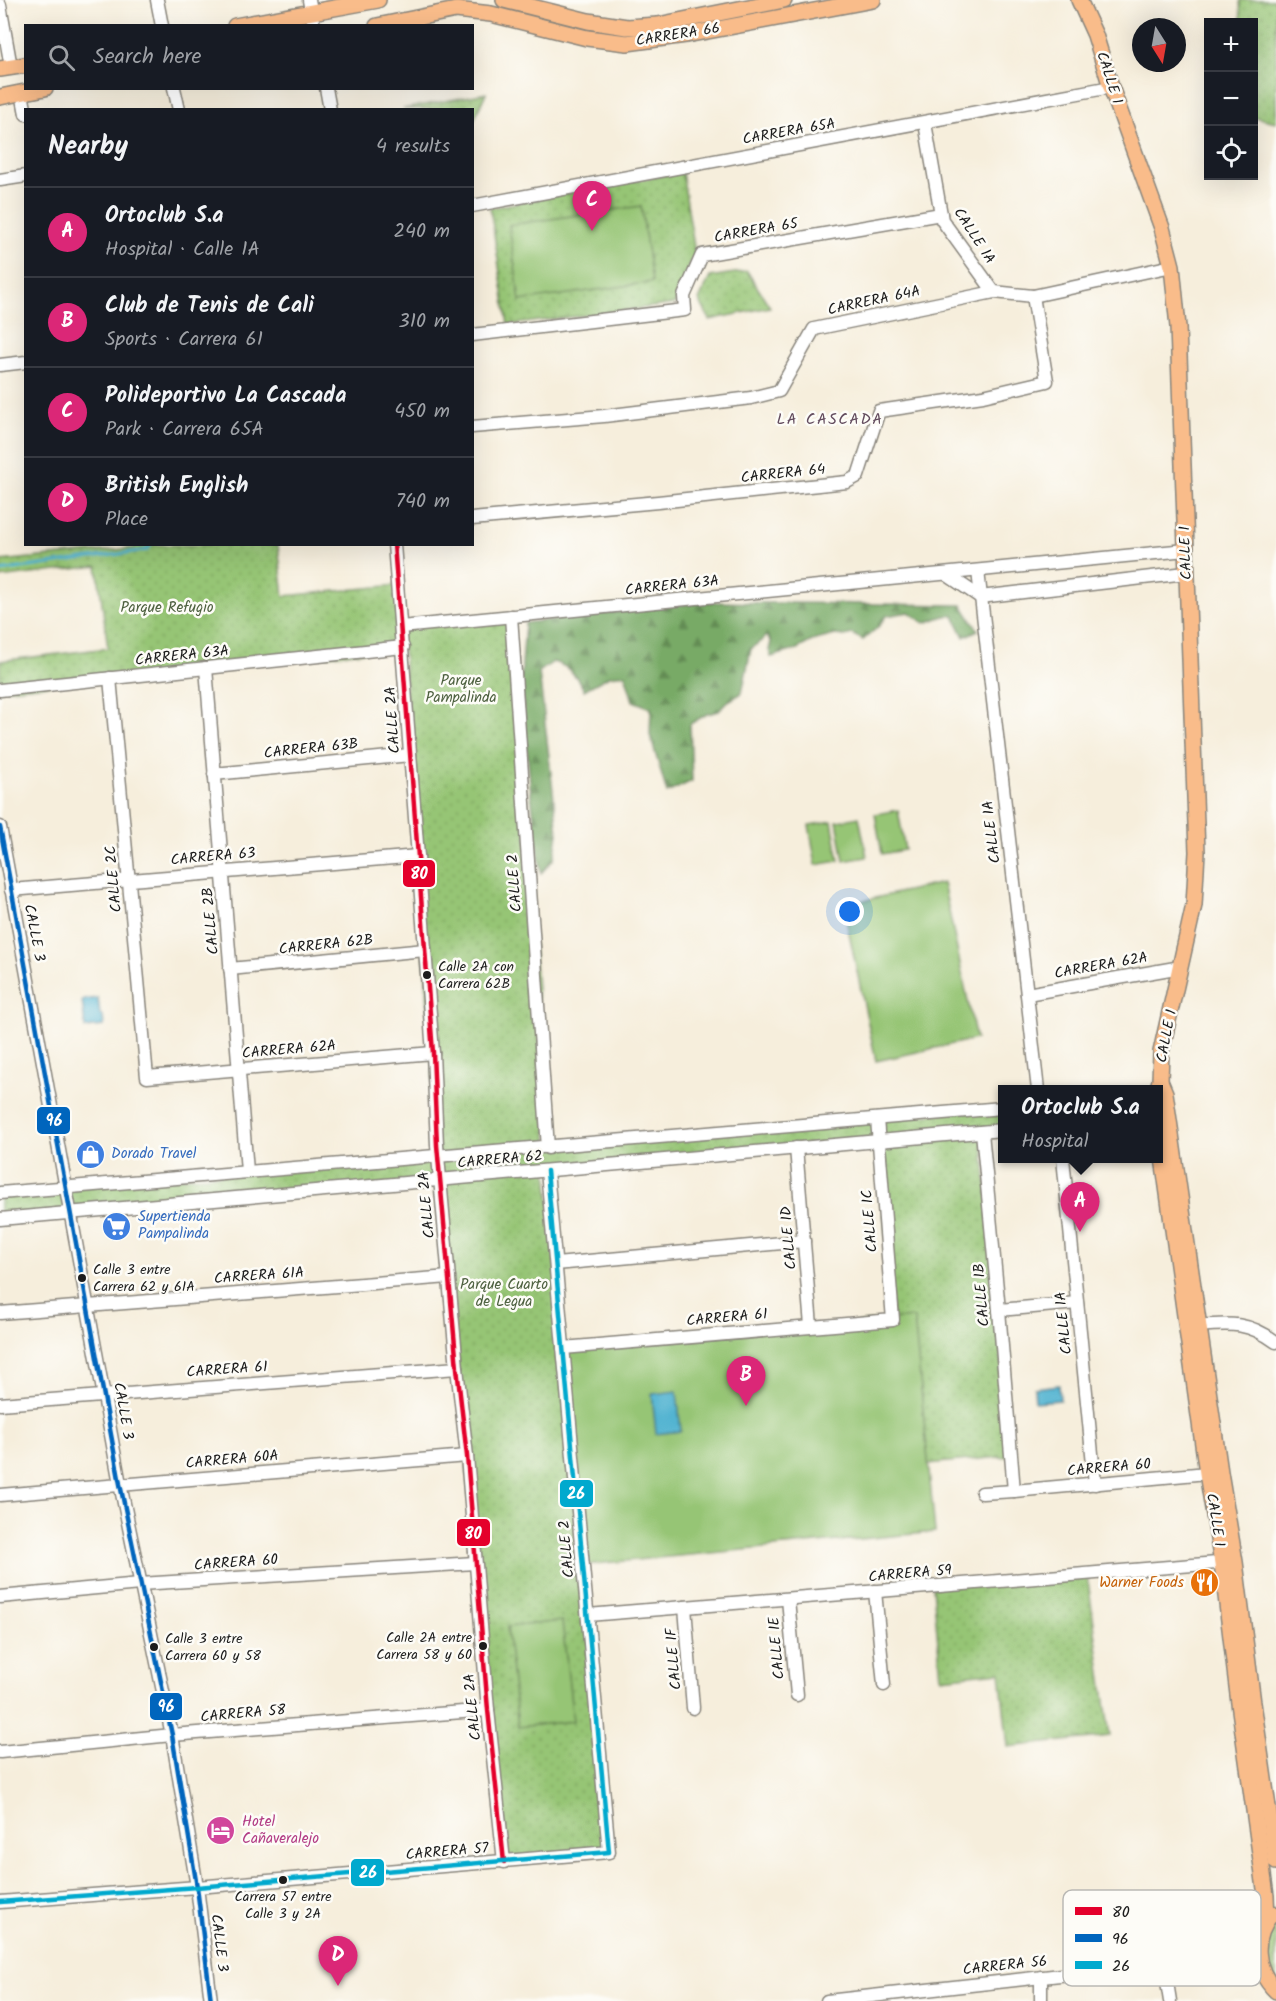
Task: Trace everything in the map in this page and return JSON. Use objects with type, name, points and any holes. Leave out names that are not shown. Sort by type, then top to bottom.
[{"type":"main road","points":[[246,24],[378,0]]},
{"type":"main road","name":"CARRERA 66","points":[[504,0],[588,21],[627,27],[658,25],[784,0]]},
{"type":"main road","name":"CARRERA 66","points":[[384,24],[455,5],[587,38],[627,44],[873,0]]},
{"type":"main road","name":"CALLE 1","points":[[1079,0],[1095,34],[1111,87],[1162,228],[1172,266],[1178,327],[1197,852],[1194,905],[1161,1052],[1160,1085]]},
{"type":"main road","name":"CALLE 1","points":[[1092,0],[1095,34]]},
{"type":"main road","points":[[0,97],[36,90]]},
{"type":"main road","name":"CALLE 1","points":[[1163,1130],[1199,1326],[1229,1562],[1276,1863]]},
{"type":"main road","name":"CALLE 1","points":[[1163,1134],[1207,1473],[1229,1562],[1239,1703],[1271,1914],[1261,1933]]},
{"type":"main road","points":[[1261,1966],[1263,1974],[1276,1991]]},
{"type":"street","points":[[157,0],[162,24]]},
{"type":"street","points":[[0,5],[12,67]]},
{"type":"street","name":"CARRERA 65A","points":[[474,206],[1111,87]]},
{"type":"street","points":[[174,90],[178,108]]},
{"type":"street","points":[[326,90],[330,108]]},
{"type":"street","points":[[22,93],[25,108]]},
{"type":"street","name":"CALLE 1A","points":[[925,123],[942,220],[994,292]]},
{"type":"street","points":[[0,180],[24,176]]},
{"type":"street","name":"CARRERA 65","points":[[474,335],[685,310],[684,296],[702,255],[941,214]]},
{"type":"street","name":"CARRERA 64A","points":[[474,427],[604,416],[751,398],[779,391],[814,329],[994,292],[1033,296],[1172,266]]},
{"type":"street","name":"CARRERA 64","points":[[474,519],[847,482],[858,476],[879,411],[983,396],[1047,381],[1033,296]]},
{"type":"street","points":[[0,365],[24,362]]},
{"type":"street","name":"CALLE 2A","points":[[394,546],[433,1053],[440,1180],[504,1862]]},
{"type":"street","name":"CARRERA 63A","points":[[401,627],[1186,550]]},
{"type":"street","name":"CALLE 1A","points":[[978,571],[1038,1085]]},
{"type":"street","points":[[946,574],[980,597],[1186,573]]},
{"type":"street","name":"CALLE 2","points":[[511,616],[548,1148]]},
{"type":"street","name":"CARRERA 63A","points":[[0,690],[403,647]]},
{"type":"street","name":"CALLE 2B","points":[[206,668],[247,1171]]},
{"type":"street","name":"CALLE 2C","points":[[111,678],[147,1077]]},
{"type":"street","name":"CARRERA 63B","points":[[214,774],[410,755]]},
{"type":"street","name":"CALLE 3","points":[[0,827],[120,1484],[172,1735],[211,2001]]},
{"type":"street","name":"CARRERA 63","points":[[10,890],[418,856]]},
{"type":"street","name":"CARRERA 62B","points":[[230,969],[425,950]]},
{"type":"street","name":"CARRERA 62A","points":[[1027,994],[1181,967]]},
{"type":"street","name":"CARRERA 62A","points":[[147,1077],[433,1053]]},
{"type":"street","name":"CARRERA 62","points":[[0,1193],[998,1108]]},
{"type":"street","name":"CALLE 1C","points":[[877,1119],[893,1320]]},
{"type":"street","name":"CARRERA 62","points":[[0,1219],[998,1130]]},
{"type":"street","name":"CALLE 1B","points":[[982,1132],[1014,1491]]},
{"type":"street","points":[[675,1137],[677,1159]]},
{"type":"street","name":"CALLE 1D","points":[[796,1148],[811,1326]]},
{"type":"street","name":"CALLE 1A","points":[[1063,1163],[1095,1484]]},
{"type":"street","name":"CALLE 2","points":[[547,1170],[609,1852]]},
{"type":"street","points":[[556,1264],[804,1241]]},
{"type":"street","name":"CARRERA 61A","points":[[0,1313],[449,1276]]},
{"type":"street","points":[[999,1311],[1077,1303]]},
{"type":"street","name":"CARRERA 61","points":[[563,1348],[893,1320]]},
{"type":"street","points":[[1199,1326],[1240,1324],[1255,1329],[1276,1342]]},
{"type":"street","name":"CARRERA 61","points":[[0,1404],[457,1368]]},
{"type":"street","name":"CARRERA 60A","points":[[0,1496],[467,1456]]},
{"type":"street","name":"CARRERA 60","points":[[982,1493],[1207,1473]]},
{"type":"street","name":"CARRERA 59","points":[[588,1615],[1229,1562]]},
{"type":"street","name":"CARRERA 60","points":[[0,1597],[140,1584],[475,1563]]},
{"type":"street","points":[[875,1592],[884,1685]]},
{"type":"street","name":"CALLE 1E","points":[[788,1599],[797,1695]]},
{"type":"street","name":"CALLE 1F","points":[[685,1607],[693,1708]]},
{"type":"street","name":"CARRERA 58","points":[[0,1752],[172,1735],[488,1710]]},
{"type":"street","name":"CARRERA 57","points":[[0,1902],[609,1852]]},
{"type":"street","name":"CARRERA 56","points":[[828,2001],[1063,1975]]},
{"type":"street","points":[[1041,1977],[1041,2001]]},
{"type":"street","points":[[1168,1986],[1170,2001]]},
{"type":"green space","points":[[1240,0],[1276,0],[1276,122],[1258,118],[1258,18],[1241,18]]},
{"type":"green space","points":[[486,93],[474,120],[474,108],[408,108]]},
{"type":"green space","points":[[682,172],[695,253],[675,304],[508,325],[490,208]]},
{"type":"green space","points":[[641,206],[652,282],[520,301],[509,225]]},
{"type":"green space","points":[[747,271],[770,307],[710,320],[699,300],[710,277]]},
{"type":"green space","points":[[136,546],[278,546],[284,596],[397,585],[401,627],[511,616],[548,1148],[998,1108],[998,1130],[982,1132],[1010,1456],[928,1464],[914,1319],[893,1320],[878,1141],[547,1171],[609,1852],[504,1862],[440,1180],[0,1219],[0,1193],[438,1156],[403,648],[0,690],[0,661],[108,648],[97,566],[0,578],[0,561]]},
{"type":"green space","points":[[705,602],[962,605],[978,630],[964,637],[954,616],[924,623],[909,612],[886,616],[878,627],[863,640],[852,634],[835,635],[812,641],[795,650],[771,657],[769,650],[771,642],[767,636],[751,649],[742,693],[725,703],[719,711],[707,714],[690,724],[692,781],[667,793],[650,735],[651,708],[633,701],[625,674],[609,676],[584,690],[571,672],[553,662],[539,672],[558,833],[554,859],[541,873],[531,795],[521,680],[525,623]]},
{"type":"green space","points":[[898,810],[905,850],[882,854],[875,814]]},
{"type":"green space","points":[[859,817],[867,857],[844,861],[837,821]]},
{"type":"green space","points":[[832,821],[839,861],[816,865],[809,825]]},
{"type":"green space","points":[[943,883],[976,1039],[876,1061],[843,905]]},
{"type":"green space","points":[[914,1318],[935,1532],[583,1565],[563,1348]]},
{"type":"green space","points":[[1087,1574],[1110,1736],[1008,1747],[1000,1672],[941,1678],[933,1587]]},
{"type":"green space","points":[[562,1621],[573,1721],[518,1727],[507,1627]]},
{"type":"green space","points":[[1276,1909],[1276,1991],[1261,1969],[1270,1915]]},
{"type":"water","points":[[98,998],[104,1026],[85,1028],[82,1000]]},
{"type":"water","points":[[1059,1385],[1060,1400],[1035,1402],[1034,1388]]},
{"type":"water","points":[[677,1391],[681,1431],[656,1434],[652,1394]]},
{"type":"waterway","points":[[0,571],[147,550],[150,546]]},
{"type":"transit line","name":"80","points":[[394,546],[433,1053],[437,1145],[504,1862]]},
{"type":"transit line","name":"96","points":[[0,827],[120,1484],[172,1735],[197,1887],[211,2001]]},
{"type":"transit line","name":"26","points":[[0,1902],[609,1852],[547,1171]]},
{"type":"place","name":"Polideportivo La Cascada","points":[[592,231]]},
{"type":"place","name":"Calle 2A con Carrera 62B","points":[[427,975]]},
{"type":"place","name":"Dorado Travel","points":[[90,1154]]},
{"type":"place","name":"Supertienda Pampalinda","points":[[117,1226]]},
{"type":"place","name":"Ortoclub S.a","points":[[1080,1232]]},
{"type":"place","name":"Calle 3 entre Carrera 62 y 61A","points":[[82,1278]]},
{"type":"place","name":"Club de Tenis de Cali","points":[[746,1406]]},
{"type":"place","name":"Warner Foods","points":[[1205,1583]]},
{"type":"place","name":"Calle 2A entre Carrera 58 y 60","points":[[483,1646]]},
{"type":"place","name":"Calle 3 entre Carrera 60 y 58","points":[[154,1647]]},
{"type":"place","name":"Hotel Cañaveralejo","points":[[221,1831]]},
{"type":"place","name":"Carrera 57 entre Calle 3 y 2A","points":[[283,1880]]},
{"type":"place","name":"British English","points":[[338,1986]]},
{"type":"district","name":"LA CASCADA","points":[[830,419]]},
{"type":"park label","name":"Parque Refugio","points":[[167,608]]},
{"type":"park label","name":"Parque Pampalinda","points":[[461,690]]},
{"type":"park label","name":"Parque Cuarto de Legua","points":[[504,1294]]}]
